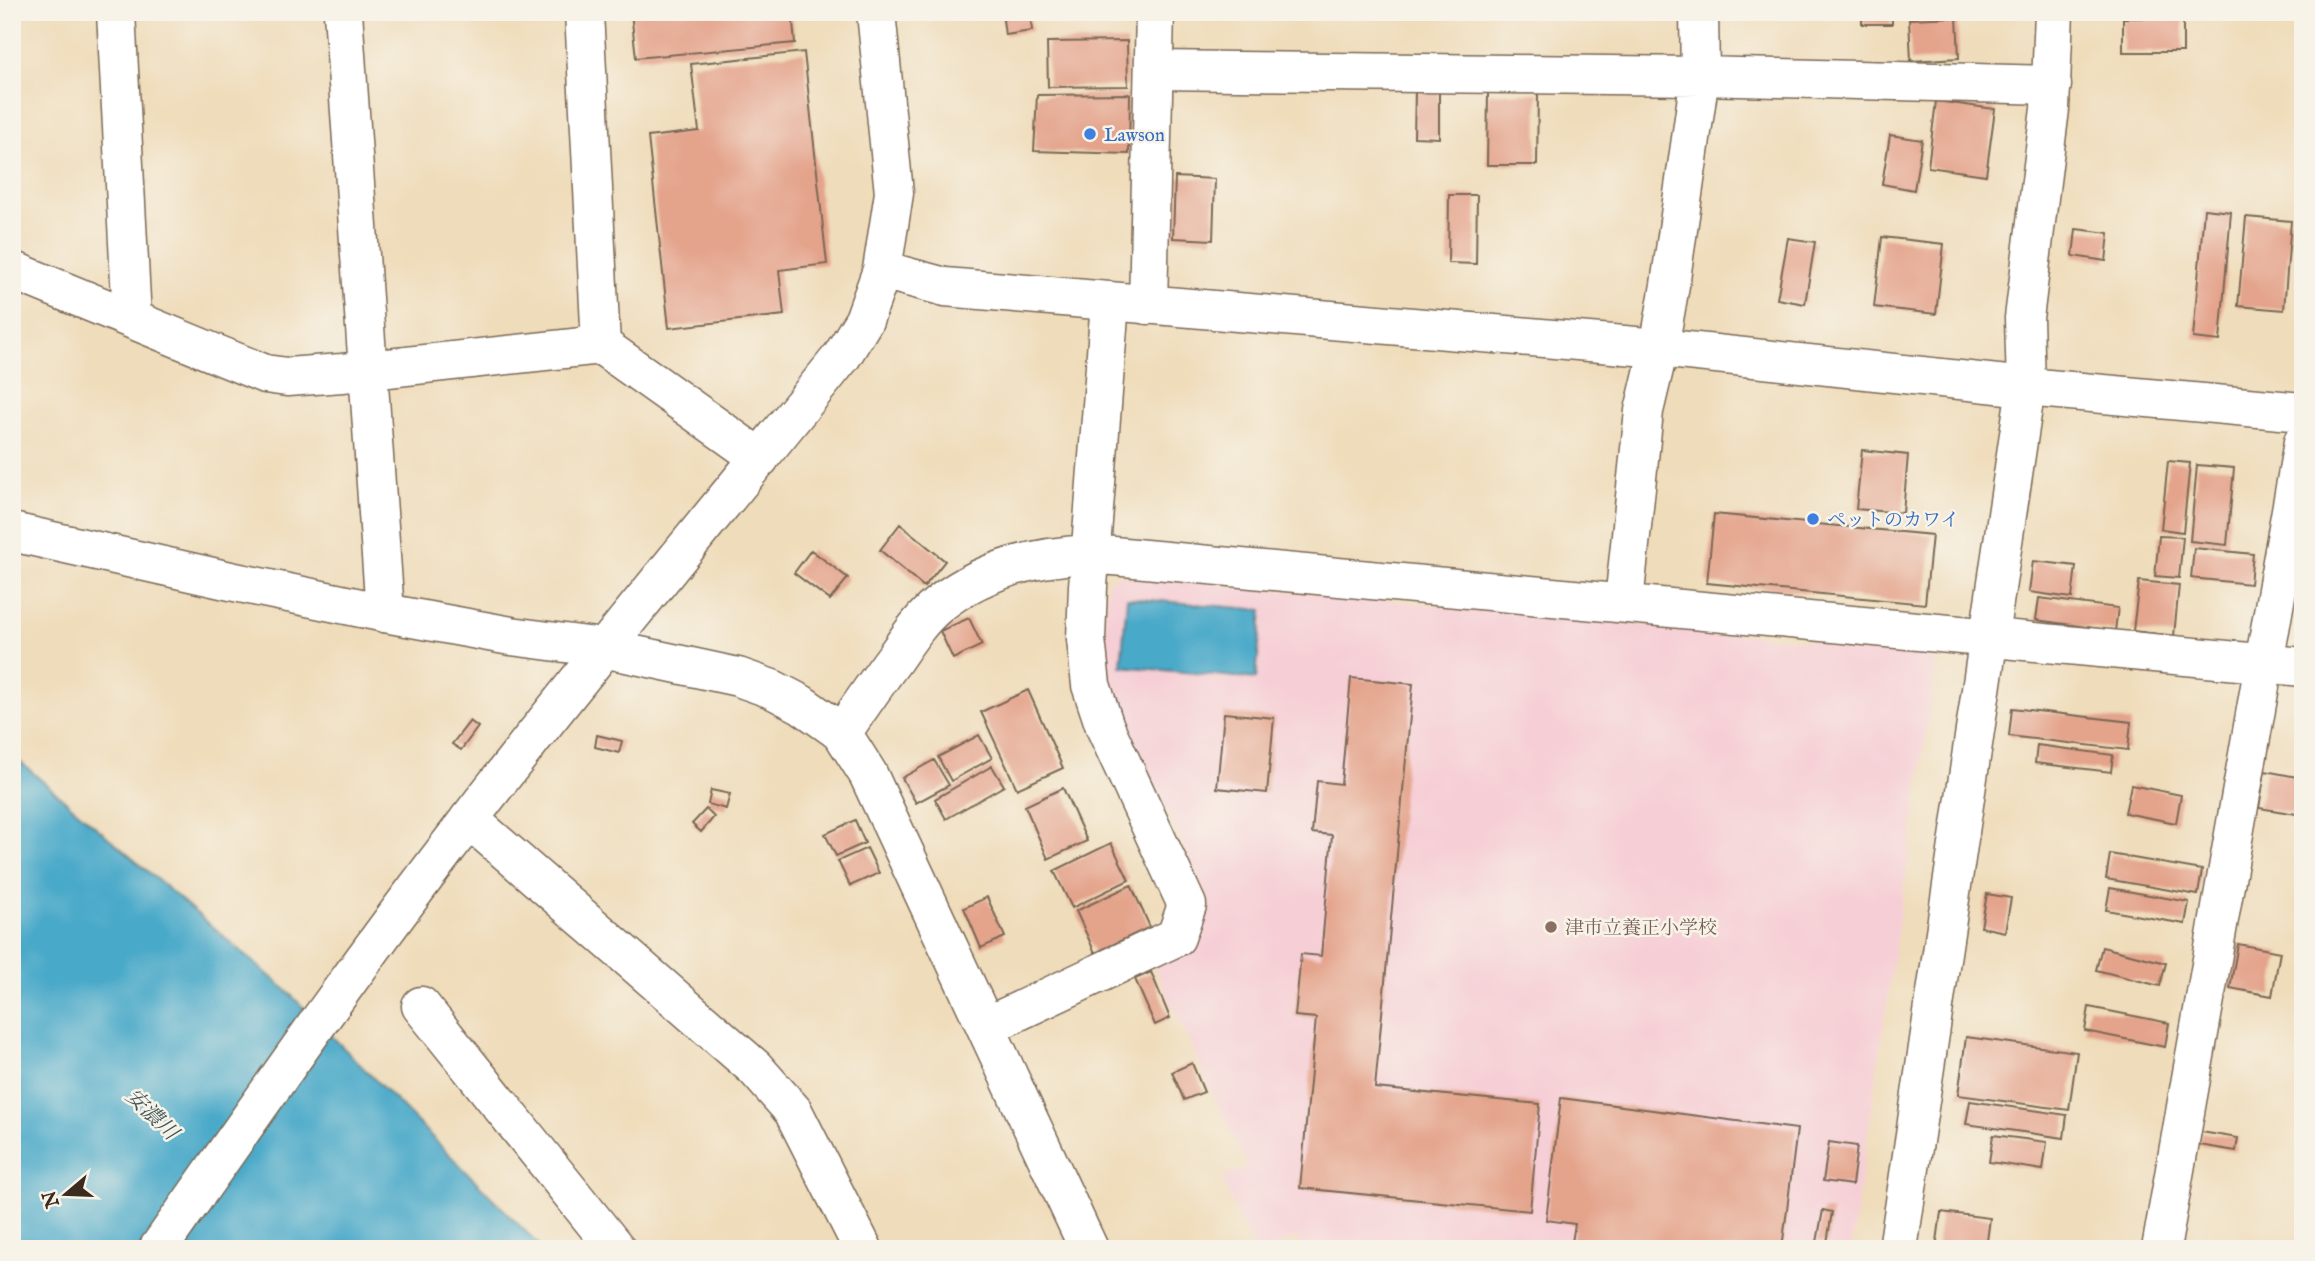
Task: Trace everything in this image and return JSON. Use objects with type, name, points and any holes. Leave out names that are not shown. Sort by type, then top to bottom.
[{"type":"street","points":[[116,12],[132,319]]},
{"type":"street","points":[[343,12],[370,368],[385,613]]},
{"type":"street","points":[[584,12],[601,345]]},
{"type":"street","points":[[158,1249],[336,995],[469,819],[603,648],[842,356],[864,320],[882,270],[894,193],[876,12]]},
{"type":"street","points":[[1148,305],[1155,12]]},
{"type":"street","points":[[1623,602],[1644,411],[1670,285],[1700,76],[1699,12]]},
{"type":"street","points":[[1898,1249],[2026,387],[2024,318],[2052,85],[2054,12]]},
{"type":"street","points":[[1154,70],[1700,76],[2052,85]]},
{"type":"street","points":[[12,270],[265,374],[287,377],[601,345],[760,458]]},
{"type":"street","points":[[882,270],[945,287],[1659,348],[2026,387],[2303,412]]},
{"type":"street","points":[[987,1026],[1176,937],[1187,905],[1105,727],[1091,685],[1086,639],[1088,586],[1111,302]]},
{"type":"street","points":[[2161,1249],[2303,442]]},
{"type":"street","points":[[14,526],[235,582],[511,636],[603,648],[738,677],[772,689],[801,704],[842,733],[868,774],[1089,1249]]},
{"type":"street","points":[[842,733],[915,629],[937,606],[993,572],[1031,560],[1092,554],[2303,667]]},
{"type":"street","points":[[469,819],[755,1068],[793,1111],[863,1249]]},
{"type":"street","points":[[421,1006],[616,1249]]},
{"type":"shaded area","name":"津市立養正小学校","points":[[1120,575],[1927,652],[1936,665],[1851,1249],[1302,1249],[1297,1238],[1271,1249],[1253,1249],[1221,1179],[1247,1166],[1154,967],[1195,948],[1211,905],[1115,700],[1107,667],[1104,632],[1108,582]]},
{"type":"water","points":[[1127,598],[1262,610],[1256,679],[1121,666]]},
{"type":"water","name":"安濃川","points":[[12,755],[286,990],[543,1249],[12,1249]]},
{"type":"building","points":[[631,12],[792,12],[795,43],[636,58]]},
{"type":"building","points":[[1002,12],[1030,12],[1032,31],[1005,35]]},
{"type":"building","points":[[1862,12],[1892,12],[1892,24],[1862,24]]},
{"type":"building","points":[[1957,17],[1959,58],[1911,61],[1909,19]]},
{"type":"building","points":[[2123,18],[2183,18],[2183,52],[2123,52]]},
{"type":"building","points":[[1127,41],[1128,86],[1048,87],[1047,42]]},
{"type":"building","points":[[804,52],[827,264],[779,270],[784,315],[669,328],[648,137],[699,131],[691,64]]},
{"type":"building","points":[[1415,92],[1439,92],[1439,138],[1414,137]]},
{"type":"building","points":[[1488,93],[1538,93],[1537,165],[1487,165]]},
{"type":"building","points":[[1130,94],[1129,154],[1034,151],[1037,95]]},
{"type":"building","points":[[1936,101],[1995,109],[1986,175],[1928,167]]},
{"type":"building","points":[[1890,135],[1922,140],[1914,190],[1882,184]]},
{"type":"building","points":[[1175,177],[1215,179],[1213,240],[1173,238]]},
{"type":"building","points":[[1449,195],[1477,195],[1476,264],[1448,263]]},
{"type":"building","points":[[2204,209],[2231,212],[2220,341],[2193,338]]},
{"type":"building","points":[[2246,217],[2291,221],[2284,310],[2238,306]]},
{"type":"building","points":[[2076,229],[2109,233],[2106,261],[2073,256]]},
{"type":"building","points":[[1882,237],[1944,244],[1936,314],[1874,307]]},
{"type":"building","points":[[1788,238],[1815,242],[1805,304],[1777,299]]},
{"type":"building","points":[[1862,450],[1908,455],[1903,513],[1856,509]]},
{"type":"building","points":[[2168,461],[2190,463],[2183,532],[2161,529]]},
{"type":"building","points":[[2197,465],[2234,468],[2227,545],[2190,541]]},
{"type":"building","points":[[1714,514],[1932,535],[1925,604],[1707,583]]},
{"type":"building","points":[[900,524],[945,561],[924,587],[880,550]]},
{"type":"building","points":[[2159,536],[2183,537],[2179,578],[2155,576]]},
{"type":"building","points":[[2194,548],[2253,554],[2250,584],[2191,578]]},
{"type":"building","points":[[811,550],[848,578],[830,600],[794,573]]},
{"type":"building","points":[[2033,561],[2076,566],[2072,598],[2029,592]]},
{"type":"building","points":[[2139,581],[2179,585],[2174,636],[2133,631]]},
{"type":"building","points":[[2039,598],[2118,608],[2115,631],[2036,620]]},
{"type":"building","points":[[969,618],[982,645],[953,659],[940,631]]},
{"type":"building","points":[[1351,678],[1413,684],[1375,1088],[1540,1104],[1530,1211],[1300,1188],[1316,1018],[1295,1016],[1301,954],[1321,956],[1332,835],[1312,833],[1317,781],[1341,784]]},
{"type":"building","points":[[1028,690],[1063,768],[1017,789],[981,712]]},
{"type":"building","points":[[2012,708],[2131,722],[2128,750],[2009,736]]},
{"type":"building","points":[[1224,713],[1274,718],[1267,793],[1217,788]]},
{"type":"building","points":[[470,721],[478,727],[461,750],[452,744]]},
{"type":"building","points":[[597,735],[622,741],[619,753],[595,747]]},
{"type":"building","points":[[979,735],[992,758],[951,781],[938,757]]},
{"type":"building","points":[[2037,745],[2113,755],[2111,772],[2035,763]]},
{"type":"building","points":[[934,760],[949,785],[916,803],[902,778]]},
{"type":"building","points":[[992,766],[1004,786],[946,819],[935,799]]},
{"type":"building","points":[[2265,771],[2303,778],[2303,815],[2259,808]]},
{"type":"building","points":[[2131,785],[2181,795],[2176,823],[2125,813]]},
{"type":"building","points":[[1063,788],[1087,841],[1048,859],[1025,806]]},
{"type":"building","points":[[711,790],[730,794],[726,809],[708,804]]},
{"type":"building","points":[[706,809],[714,817],[701,832],[692,824]]},
{"type":"building","points":[[855,820],[865,843],[836,856],[825,834]]},
{"type":"building","points":[[1111,843],[1129,880],[1072,908],[1054,871]]},
{"type":"building","points":[[867,848],[879,873],[850,886],[838,861]]},
{"type":"building","points":[[2110,854],[2202,870],[2198,895],[2106,879]]},
{"type":"building","points":[[1131,885],[1150,927],[1095,953],[1076,911]]},
{"type":"building","points":[[2110,888],[2189,902],[2185,924],[2106,910]]},
{"type":"building","points":[[1987,894],[2011,898],[2005,932],[1981,927]]},
{"type":"building","points":[[987,897],[1005,937],[981,948],[964,908]]},
{"type":"building","points":[[2238,944],[2280,952],[2272,996],[2230,988]]},
{"type":"building","points":[[2102,947],[2166,963],[2160,986],[2096,970]]},
{"type":"building","points":[[1151,972],[1170,1018],[1155,1025],[1135,979]]},
{"type":"building","points":[[2089,1007],[2169,1023],[2165,1047],[2085,1031]]},
{"type":"building","points":[[1966,1037],[2077,1052],[2069,1110],[1958,1095]]},
{"type":"building","points":[[1192,1063],[1204,1092],[1184,1100],[1172,1072]]},
{"type":"building","points":[[1561,1098],[1797,1129],[1782,1249],[1571,1248],[1575,1224],[1546,1220]]},
{"type":"building","points":[[1970,1101],[2067,1115],[2064,1138],[1966,1124]]},
{"type":"building","points":[[2201,1132],[2238,1138],[2236,1151],[2199,1145]]},
{"type":"building","points":[[1993,1135],[2047,1142],[2043,1170],[1989,1162]]},
{"type":"building","points":[[1829,1142],[1857,1146],[1852,1185],[1823,1181]]},
{"type":"building","points":[[1823,1210],[1832,1212],[1827,1243],[1817,1242]]},
{"type":"building","points":[[1941,1212],[1990,1218],[1986,1249],[1936,1249]]},
{"type":"place","name":"Lawson","points":[[1090,134]]},
{"type":"place","name":"ペットのカワイ","points":[[1813,519]]},
{"type":"place","name":"津市立養正小学校","points":[[1551,927]]}]
